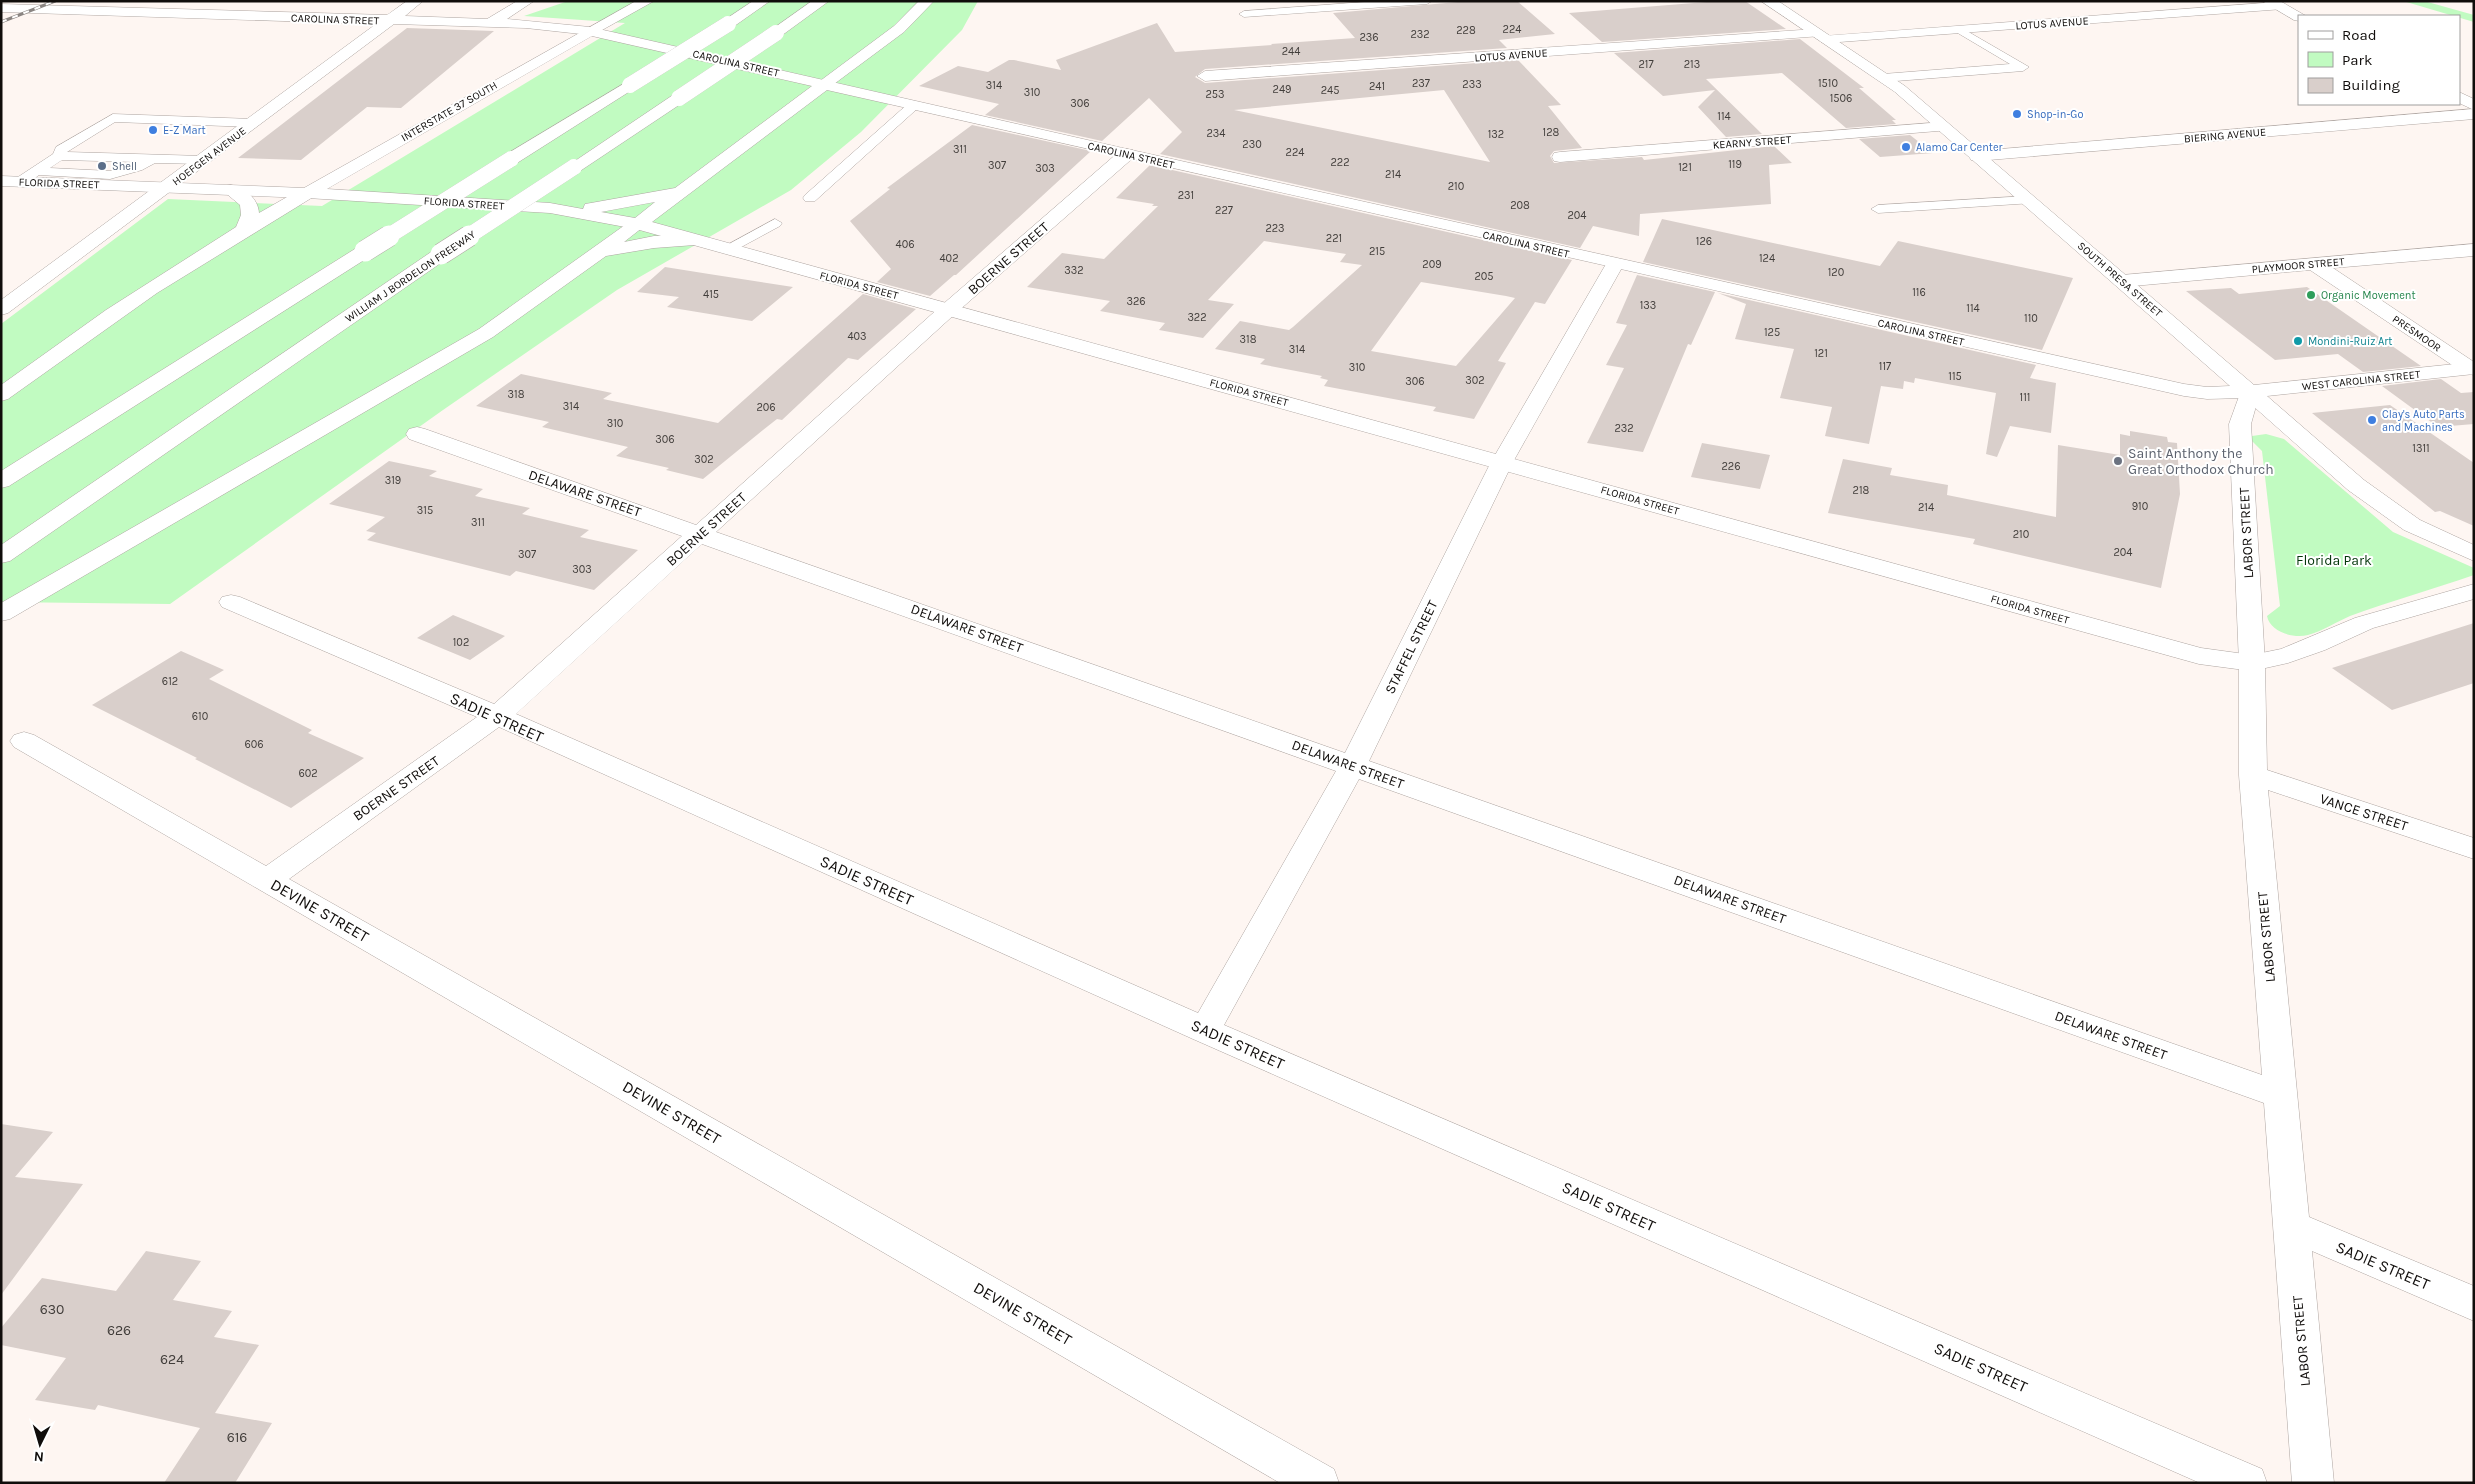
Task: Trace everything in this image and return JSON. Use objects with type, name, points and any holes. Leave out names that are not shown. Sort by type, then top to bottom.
[{"type":"main road","name":"HOEFGEN AVENUE","points":[[1,310],[416,1]]},
{"type":"main road","points":[[490,24],[527,1]]},
{"type":"main road","name":"INTERSTATE 37 SOUTH","points":[[1,395],[76,338],[245,227],[552,52],[647,1]]},
{"type":"main road","points":[[1,481],[763,1]]},
{"type":"main road","name":"WILLIAM J BORDELON FREEWAY","points":[[1,556],[441,254],[679,98],[822,1]]},
{"type":"main road","points":[[1,614],[115,546],[486,334],[685,191],[899,29],[927,1]]},
{"type":"main road","name":"SOUTH PRESA STREET","points":[[1768,1],[1900,89],[2356,485],[2412,525],[2474,554]]},
{"type":"main road","points":[[2273,4],[2298,16]]},
{"type":"main road","name":"LOTUS AVENUE","points":[[1205,76],[1821,36],[1960,30],[2273,4]]},
{"type":"main road","name":"CAROLINA STREET","points":[[1,8],[544,25],[590,31],[1615,264],[2184,390],[2207,393],[2249,392]]},
{"type":"main road","points":[[552,52],[613,44],[657,45]]},
{"type":"main road","name":"BIERING AVENUE","points":[[1977,156],[2470,104]]},
{"type":"main road","name":"KEARNY STREET","points":[[1560,157],[1944,128]]},
{"type":"main road","name":"BOERNE STREET","points":[[267,880],[497,716],[949,309],[1127,154]]},
{"type":"main road","points":[[368,158],[360,176],[366,190],[373,197]]},
{"type":"main road","name":"FLORIDA STREET","points":[[1,181],[307,193],[550,208],[638,224],[2199,656],[2252,663],[2316,645],[2364,623],[2474,591]]},
{"type":"main road","points":[[231,190],[245,199],[250,205],[251,213],[245,227]]},
{"type":"main road","points":[[550,208],[618,205],[685,191]]},
{"type":"main road","points":[[593,257],[634,245],[695,240]]},
{"type":"main road","name":"PLAYMOOR STREET","points":[[2122,281],[2474,250]]},
{"type":"main road","name":"STAFFEL STREET","points":[[1205,1030],[1353,765],[1502,462],[1615,264]]},
{"type":"main road","name":"PRESMOOR","points":[[2314,264],[2472,368]]},
{"type":"main road","name":"WEST CAROLINA STREET","points":[[2249,392],[2472,368]]},
{"type":"main road","name":"LABOR STREET","points":[[2249,392],[2240,424],[2252,663],[2253,775],[2313,1483]]},
{"type":"main road","name":"DELAWARE STREET","points":[[417,434],[2279,1095]]},
{"type":"main road","name":"SADIE STREET","points":[[231,602],[497,716],[1205,1030],[2247,1483]]},
{"type":"main road","name":"DEVINE STREET","points":[[24,741],[1319,1483]]},
{"type":"main road","name":"VANCE STREET","points":[[2253,775],[2474,849]]},
{"type":"main road","name":"SADIE STREET","points":[[2292,1226],[2474,1304]]},
{"type":"lane","points":[[1244,14],[1427,1]]},
{"type":"lane","points":[[1883,78],[2023,67],[1960,30]]},
{"type":"lane","points":[[810,198],[914,105]]},
{"type":"lane","points":[[59,156],[61,150],[113,118],[253,123]]},
{"type":"lane","points":[[20,182],[59,156],[203,160]]},
{"type":"lane","points":[[36,171],[117,174],[139,169],[152,159]]},
{"type":"lane","points":[[1878,209],[2028,200]]},
{"type":"lane","points":[[726,249],[775,223]]},
{"type":"green space","points":[[568,1],[978,1],[962,30],[861,132],[791,190],[617,290],[443,410],[170,604],[1,602],[1,324],[168,199],[322,206],[625,23],[524,16]]},
{"type":"green space","points":[[2403,1],[2424,1],[2474,15],[2474,22],[2460,18],[2460,15],[2450,15]]},
{"type":"green space","name":"Florida Park","points":[[2266,434],[2284,439],[2393,532],[2474,568],[2474,575],[2350,616],[2308,635],[2290,635],[2278,630],[2269,622],[2267,616],[2280,606],[2262,451],[2251,440],[2252,436]]},
{"type":"building","points":[[1469,1],[1517,1],[1555,34],[1499,40],[1507,48],[1205,69],[1195,77],[1205,83],[1518,60],[1561,105],[1548,106],[1582,148],[1554,151],[1550,156],[1554,163],[1642,157],[1644,160],[1774,146],[1792,163],[1769,165],[1771,204],[1640,214],[1639,236],[1593,226],[1580,248],[1160,154],[1182,132],[1149,98],[1102,141],[985,115],[999,104],[919,86],[958,66],[988,72],[1009,60],[1061,70],[1056,60],[1157,23],[1175,52],[1355,38],[1333,13]],"holes":[[[1444,90],[1490,162],[1234,110]]]},
{"type":"building","points":[[1719,1],[1745,1],[1786,29],[1602,42],[1569,13]]},
{"type":"building","points":[[407,28],[494,31],[401,108],[367,107],[301,160],[238,158]]},
{"type":"building","points":[[1800,39],[1864,88],[1859,88],[1896,120],[1892,120],[1896,124],[1846,128],[1782,73],[1706,79],[1762,134],[1726,137],[1698,107],[1715,90],[1663,96],[1614,53]]},
{"type":"building","points":[[972,125],[1091,151],[956,275],[930,296],[877,282],[891,269],[850,221],[890,189],[887,188]]},
{"type":"building","points":[[1910,135],[1933,153],[1880,157],[1859,139]]},
{"type":"building","points":[[1150,165],[1572,260],[1545,304],[1535,302],[1498,361],[1506,363],[1474,419],[1433,411],[1436,407],[1324,386],[1328,380],[1320,378],[1322,376],[1260,364],[1265,359],[1215,349],[1240,321],[1289,330],[1362,265],[1340,262],[1346,254],[1264,241],[1208,300],[1234,304],[1203,338],[1159,330],[1165,323],[1100,311],[1110,301],[1027,287],[1062,253],[1104,259],[1158,206],[1116,198]],"holes":[[[1421,282],[1515,298],[1456,366],[1371,351]]]},
{"type":"building","points":[[1662,219],[1880,266],[1898,241],[2073,278],[2042,350],[1643,262]]},
{"type":"building","points":[[665,267],[793,287],[752,321],[667,307],[679,297],[637,292]]},
{"type":"building","points":[[1637,275],[1715,292],[1691,345],[1688,344],[1643,452],[1587,443],[1624,368],[1606,365],[1627,325],[1616,323]]},
{"type":"building","points":[[2307,287],[2421,366],[2363,372],[2338,354],[2275,360],[2186,291],[2231,288],[2239,294]]},
{"type":"building","points":[[1718,293],[2036,365],[2030,378],[2056,383],[2051,433],[2010,426],[1997,457],[1986,454],[1996,393],[1915,378],[1914,383],[1904,381],[1903,389],[1881,386],[1869,444],[1825,436],[1832,407],[1780,398],[1794,349],[1735,339],[1746,304]]},
{"type":"building","points":[[863,294],[916,309],[858,360],[848,358],[782,420],[777,419],[703,479],[666,470],[669,468],[616,456],[628,447],[542,427],[549,422],[476,406],[521,374],[612,393],[603,399],[718,423]]},
{"type":"building","points":[[2441,379],[2461,393],[2474,392],[2474,424],[2438,427],[2382,386]]},
{"type":"building","points":[[2390,405],[2474,463],[2474,526],[2440,511],[2435,512],[2312,413]]},
{"type":"building","points":[[2130,431],[2167,437],[2168,442],[2177,443],[2180,494],[2161,588],[1973,544],[1975,539],[1828,513],[1843,459],[1892,468],[1890,475],[1948,485],[1947,495],[2056,517],[2058,445],[2120,455],[2120,434],[2130,436]]},
{"type":"building","points":[[1702,443],[1770,455],[1760,489],[1691,477]]},
{"type":"building","points":[[389,461],[437,471],[429,476],[483,489],[475,496],[530,508],[522,514],[589,530],[580,537],[638,550],[594,590],[516,571],[510,576],[367,540],[376,533],[366,531],[385,517],[329,504]]},
{"type":"building","points":[[453,615],[505,636],[470,660],[417,638]]},
{"type":"building","points":[[2474,623],[2474,683],[2392,710],[2332,668]]},
{"type":"building","points":[[181,651],[224,670],[209,679],[312,730],[308,733],[364,758],[291,808],[92,705]]},
{"type":"building","points":[[1,1124],[53,1132],[15,1177],[83,1184],[1,1295]]},
{"type":"building","points":[[146,1251],[201,1261],[173,1300],[232,1311],[214,1337],[259,1345],[215,1413],[272,1423],[235,1483],[164,1483],[200,1428],[98,1405],[95,1410],[35,1400],[66,1358],[1,1345],[1,1328],[42,1278],[116,1291]]},
{"type":"railway","points":[[1,22],[55,1]]},
{"type":"place","name":"Shop-in-Go","points":[[2017,114]]},
{"type":"place","name":"E-Z Mart","points":[[153,130]]},
{"type":"place","name":"Alamo Car Center","points":[[1906,147]]},
{"type":"place","name":"Shell","points":[[102,166]]},
{"type":"place","name":"Organic Movement","points":[[2311,295]]},
{"type":"place","name":"Mondini-Ruiz Art","points":[[2298,341]]},
{"type":"place","name":"Clay's Auto Parts and Machines","points":[[2372,420]]},
{"type":"place","name":"Saint Anthony the Great Orthodox Church","points":[[2118,461]]}]
